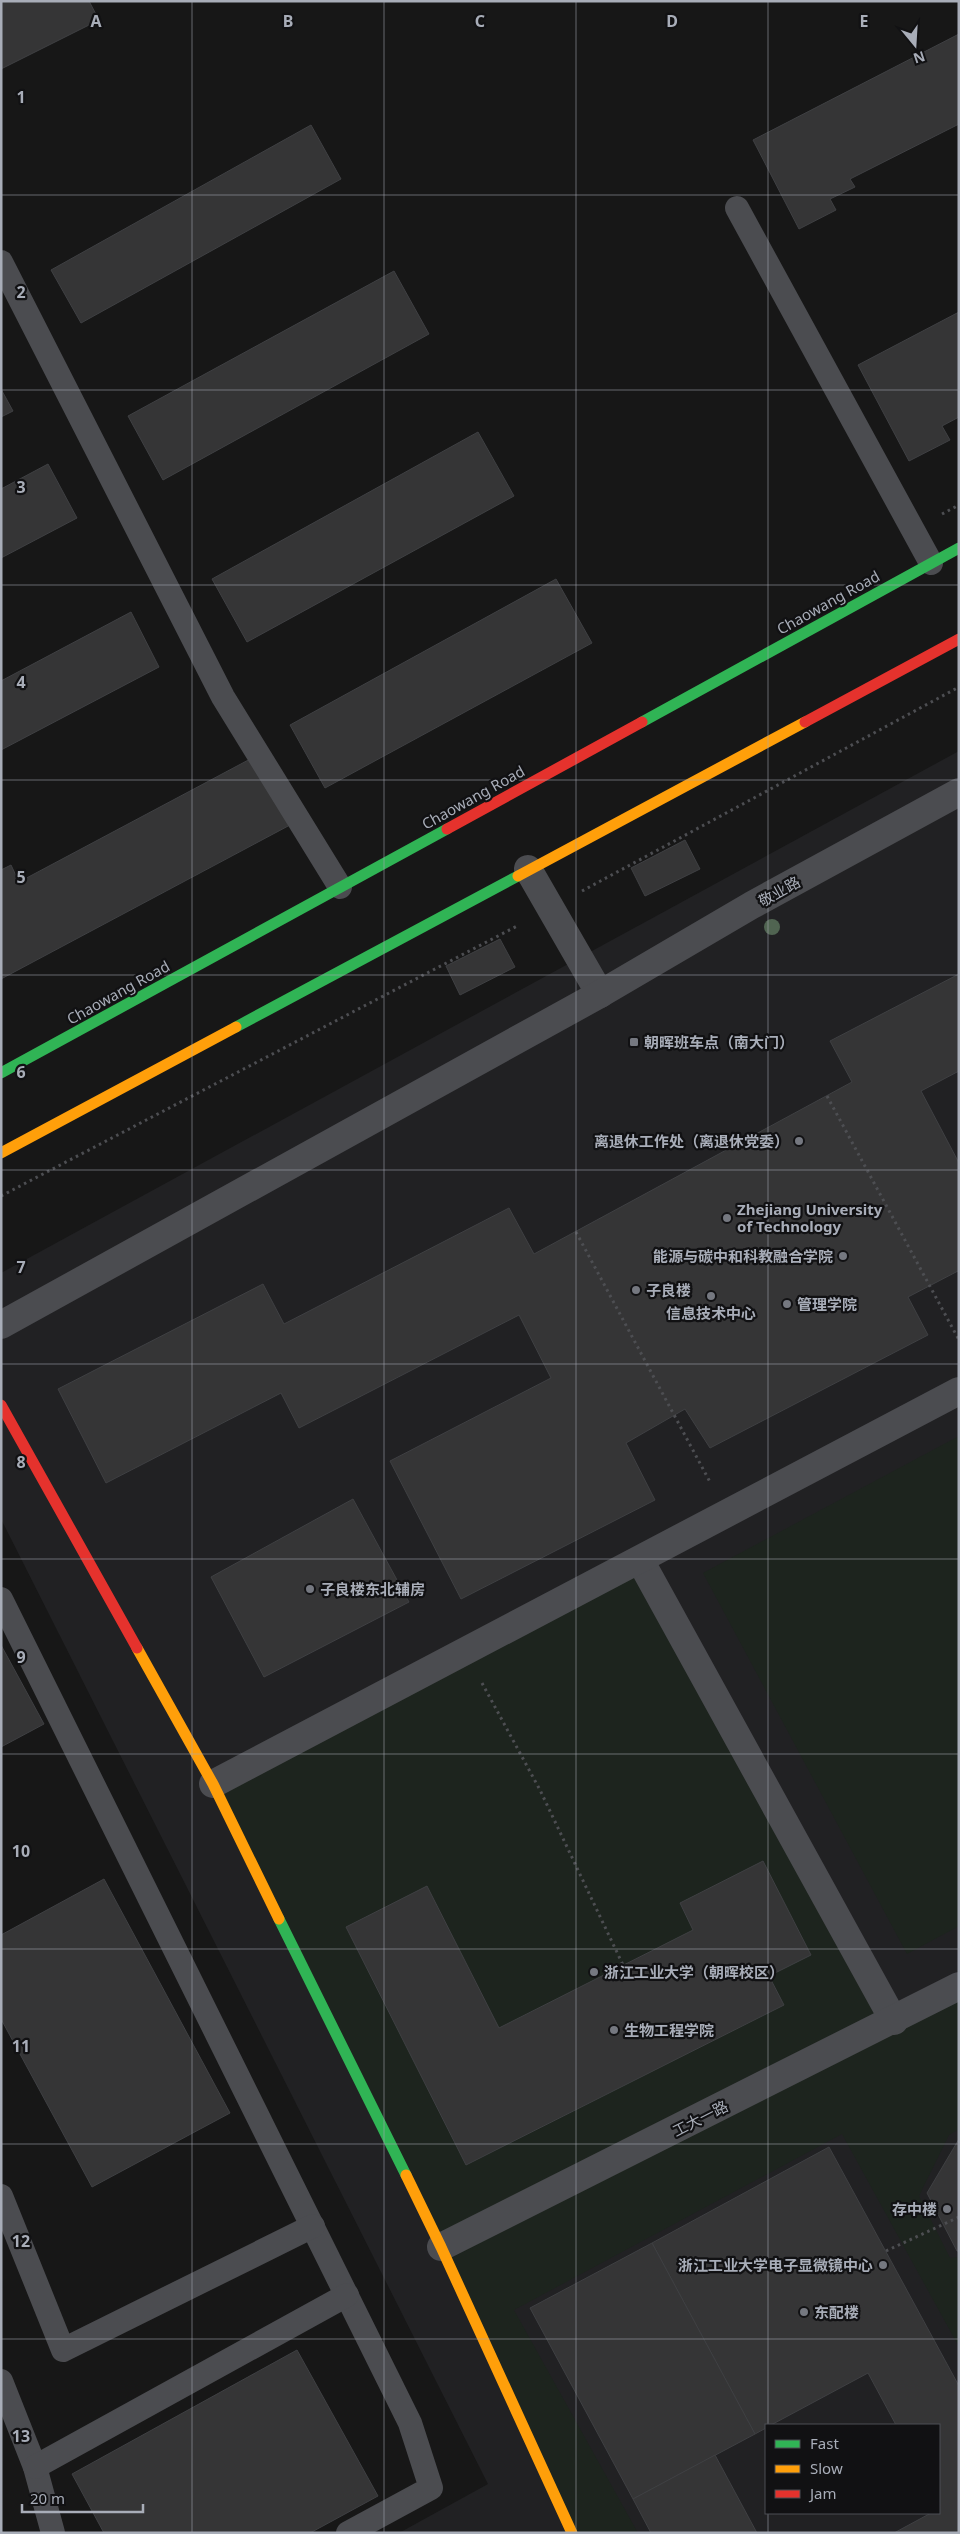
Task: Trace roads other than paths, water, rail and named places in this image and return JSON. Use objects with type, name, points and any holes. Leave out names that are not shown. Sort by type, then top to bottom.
[{"type":"main road","name":"Chaowang Road","points":[[1,1073],[959,548]]},
{"type":"main road","points":[[1,1152],[959,638]]},
{"type":"main road","points":[[1,1405],[213,1784],[441,2247],[572,2533]]},
{"type":"street","name":"敬业路","points":[[1,1325],[600,994],[752,905],[959,792]]},
{"type":"street","points":[[528,869],[600,994]]},
{"type":"street","points":[[213,1784],[959,1391]]},
{"type":"street","points":[[640,1560],[894,2021]]},
{"type":"street","name":"工大一路","points":[[441,2247],[894,2021],[959,1986]]},
{"type":"lane","points":[[737,208],[931,563]]},
{"type":"lane","points":[[1,262],[224,697],[340,887]]},
{"type":"lane","points":[[1,1599],[314,2226],[410,2423],[431,2488],[348,2533]]},
{"type":"lane","points":[[1,2196],[63,2350],[314,2226]]},
{"type":"lane","points":[[35,2467],[347,2295]]},
{"type":"lane","points":[[1,2381],[35,2467],[53,2533]]},
{"type":"place","name":"朝晖班车点（南大门）","points":[[634,1042]]},
{"type":"place","name":"离退休工作处（离退休党委）","points":[[799,1141]]},
{"type":"place","name":"Zhejiang University of Technology","points":[[727,1218]]},
{"type":"place","name":"能源与碳中和科教融合学院","points":[[843,1256]]},
{"type":"place","name":"子良楼","points":[[636,1290]]},
{"type":"place","name":"信息技术中心","points":[[711,1296]]},
{"type":"place","name":"管理学院","points":[[787,1304]]},
{"type":"place","name":"子良楼东北辅房","points":[[310,1589]]},
{"type":"place","name":"浙江工业大学（朝晖校区）","points":[[594,1972]]},
{"type":"place","name":"生物工程学院","points":[[614,2030]]},
{"type":"place","name":"存中楼","points":[[947,2209]]},
{"type":"place","name":"浙江工业大学电子显微镜中心","points":[[883,2265]]},
{"type":"place","name":"东配楼","points":[[804,2312]]}]
